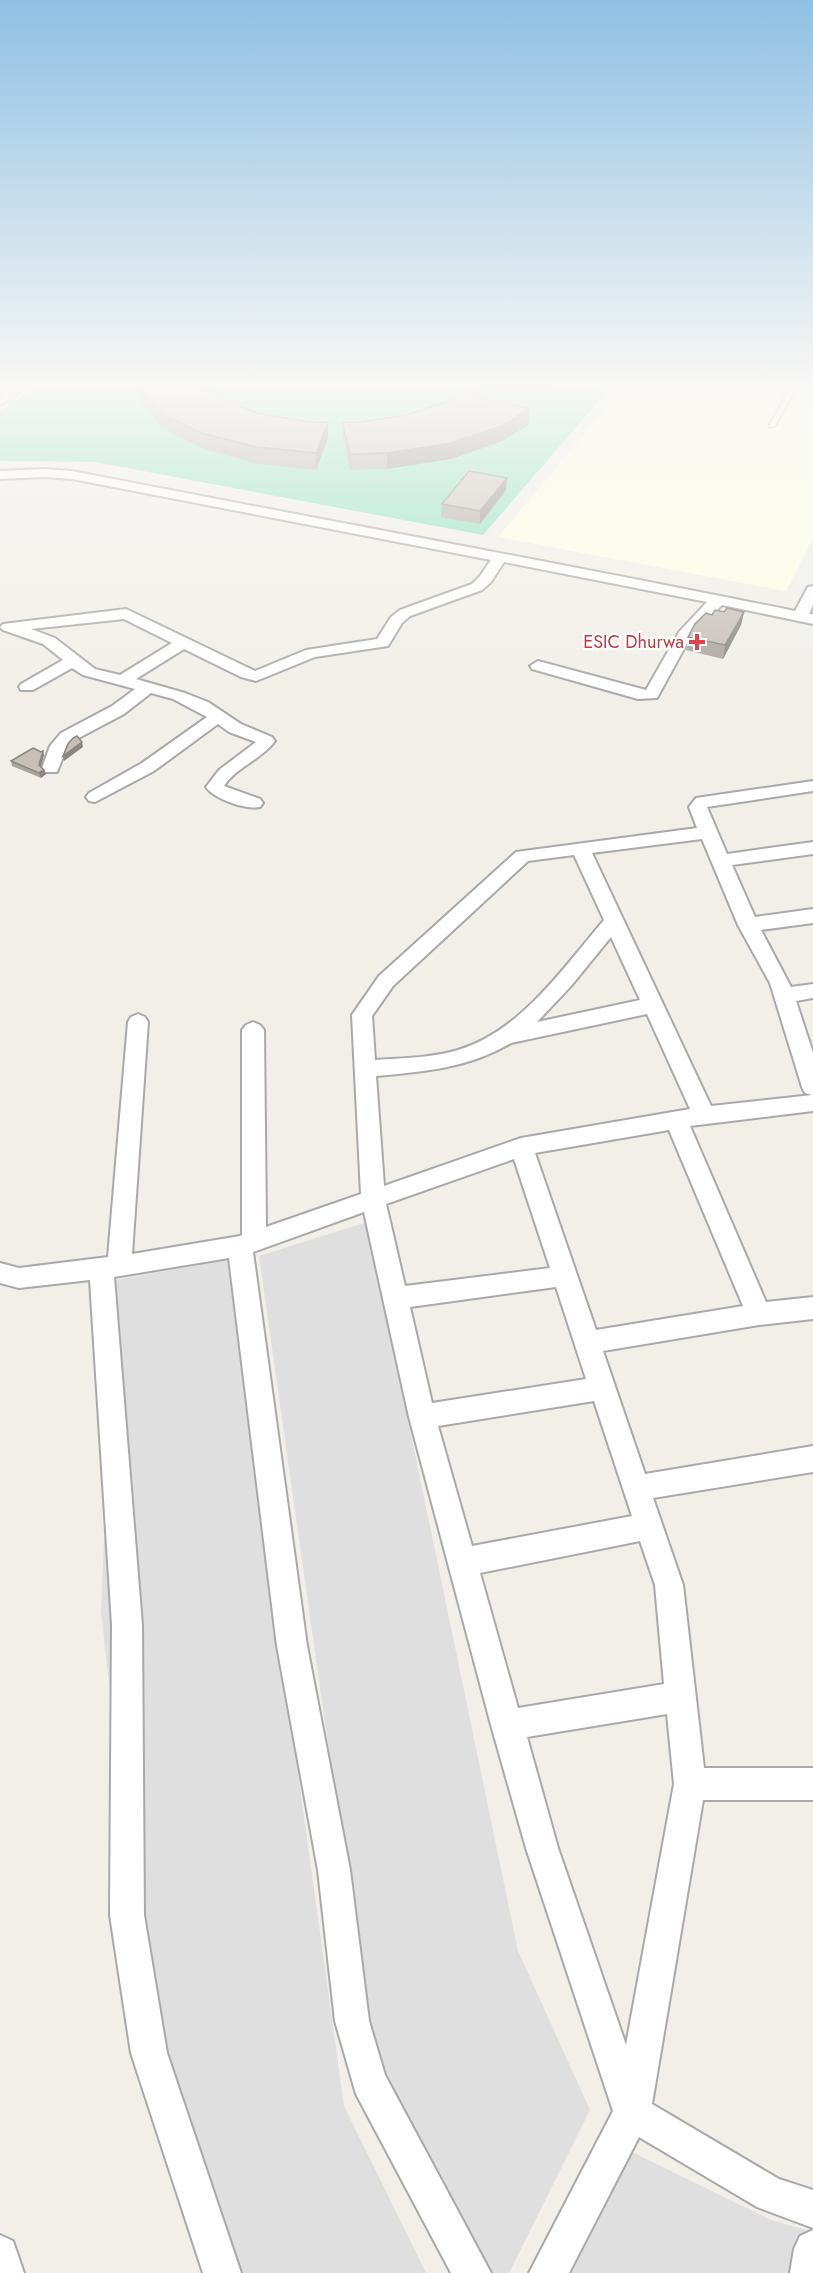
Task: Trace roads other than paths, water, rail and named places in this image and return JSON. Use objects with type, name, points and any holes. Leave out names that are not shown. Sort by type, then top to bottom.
[{"type":"street","points":[[138,488],[718,600],[807,613]]},
{"type":"street","points":[[174,488],[807,613]]},
{"type":"street","points":[[3,626],[122,614],[253,676],[312,654],[378,645],[385,642],[392,626],[401,616],[477,587],[486,579],[500,557]]},
{"type":"street","points":[[807,613],[813,590]]},
{"type":"street","points":[[538,666],[638,694],[651,695],[684,635],[718,600]]},
{"type":"street","points":[[3,626],[43,638],[89,672],[190,700],[235,728],[266,741],[249,758],[229,770],[216,785],[218,790],[254,803]]},
{"type":"street","points":[[122,681],[185,642]]},
{"type":"street","points":[[27,687],[73,662]]},
{"type":"street","points":[[51,768],[59,746],[68,737],[118,710],[149,687]]},
{"type":"street","points":[[95,796],[148,767],[218,717]]},
{"type":"street","points":[[813,786],[702,802],[698,807],[748,925],[780,983],[813,1087]]},
{"type":"street","points":[[708,832],[523,856],[386,981],[362,1015],[373,1200],[422,1417],[506,1725],[542,1848],[632,2113],[770,2194],[813,2209]]},
{"type":"street","points":[[579,848],[704,1115]]},
{"type":"street","points":[[720,861],[813,848]]},
{"type":"street","points":[[748,925],[813,915]]},
{"type":"street","points":[[365,1069],[440,1062],[463,1057],[506,1036],[527,1020],[614,921]]},
{"type":"street","points":[[784,995],[813,991]]},
{"type":"street","points":[[506,1036],[652,1005]]},
{"type":"street","points":[[138,1022],[110,1267],[127,1625],[127,1915],[149,2053],[222,2273]]},
{"type":"street","points":[[253,1030],[247,1243],[292,1646],[334,1870],[352,2021],[369,2081],[472,2273]]},
{"type":"street","points":[[0,1273],[19,1278],[110,1267],[247,1243],[521,1147],[704,1115],[813,1103]]},
{"type":"street","points":[[676,1120],[759,1314]]},
{"type":"street","points":[[521,1147],[669,1585],[690,1784],[632,2113],[548,2273]]},
{"type":"street","points":[[395,1298],[565,1276]]},
{"type":"street","points":[[587,1343],[759,1314],[813,1308]]},
{"type":"street","points":[[422,1417],[602,1388]]},
{"type":"street","points":[[636,1488],[813,1459]]},
{"type":"street","points":[[462,1562],[649,1526]]},
{"type":"street","points":[[506,1725],[681,1697]]},
{"type":"street","points":[[690,1784],[813,1784]]},
{"type":"street","points":[[809,2273],[813,2249]]},
{"type":"street","points":[[0,2254],[5,2273]]},
{"type":"place","name":"ESIC Dhurwa","points":[[697,642]]}]
